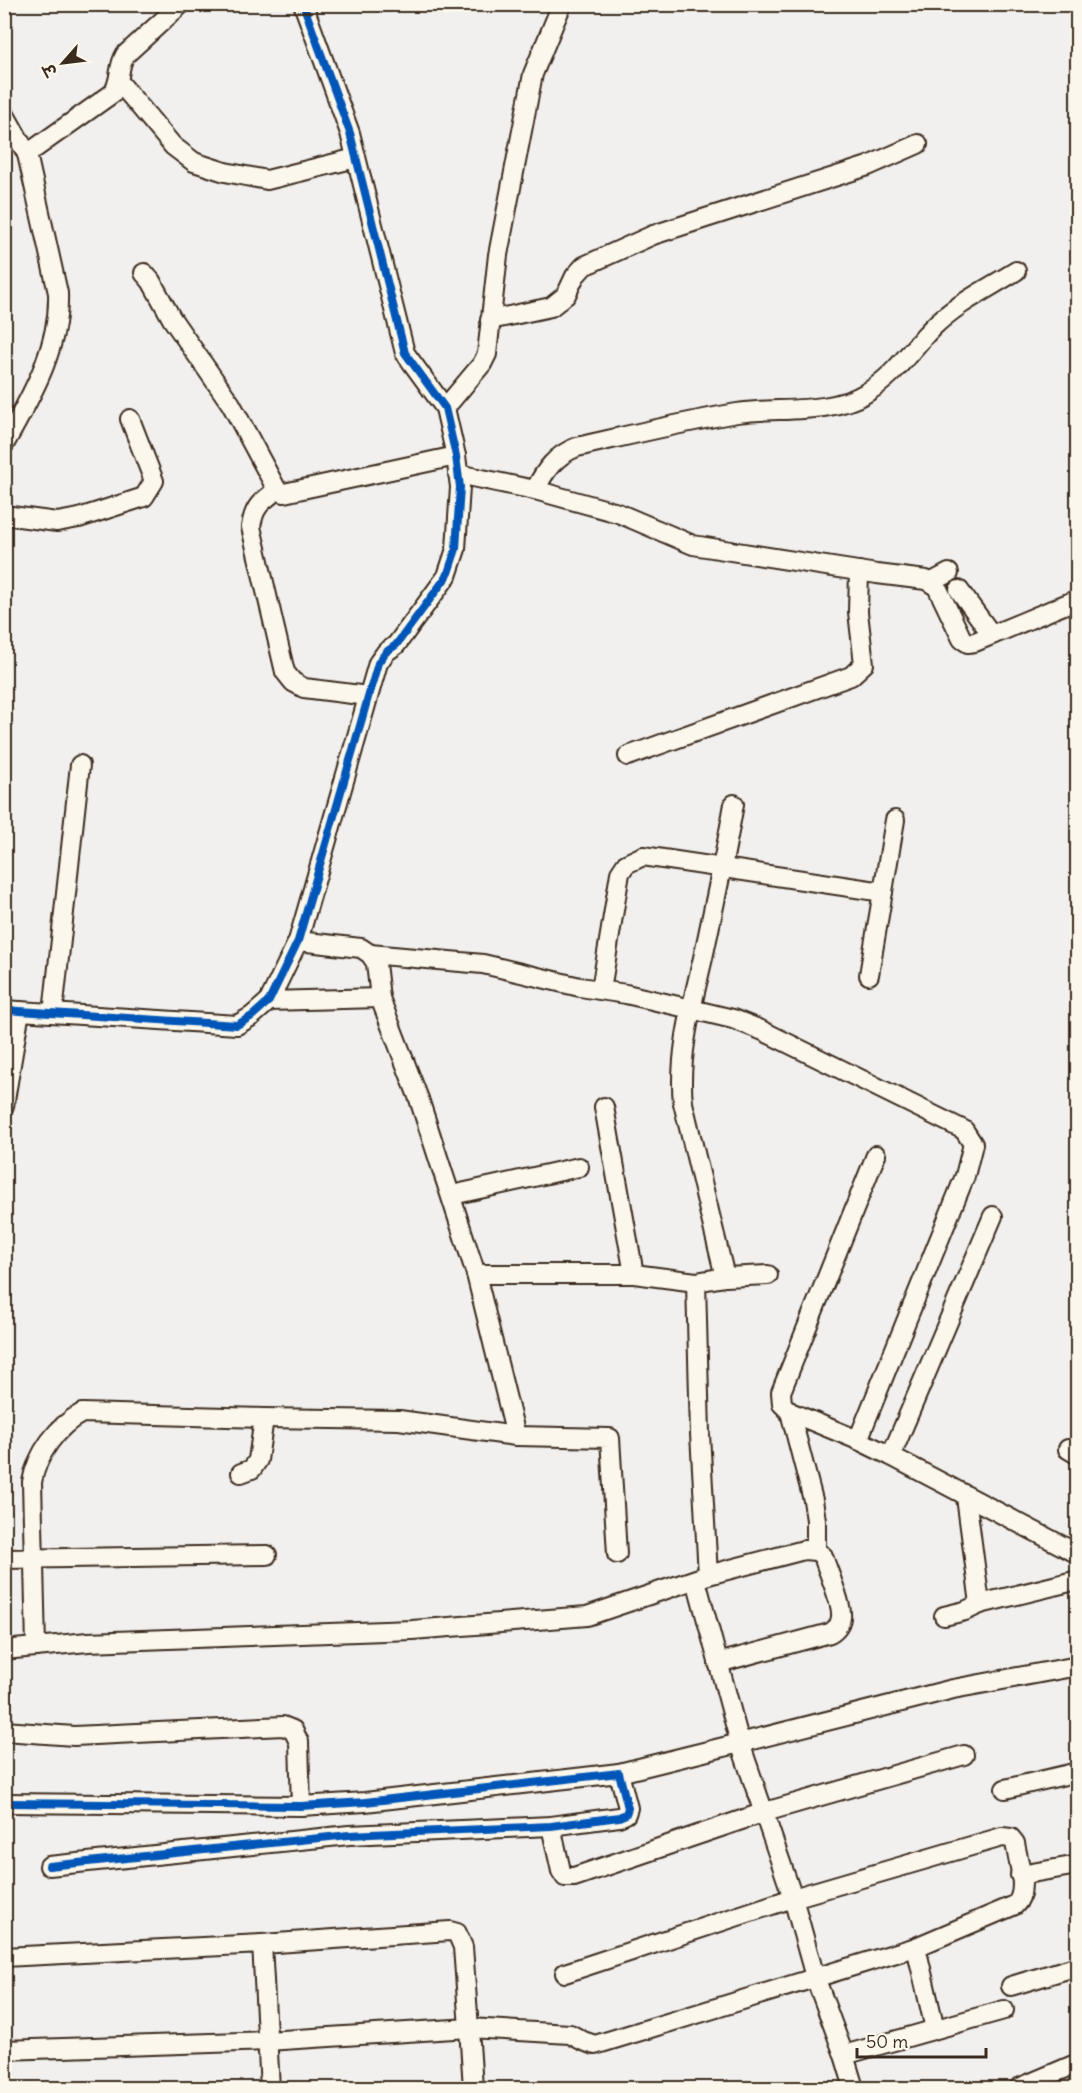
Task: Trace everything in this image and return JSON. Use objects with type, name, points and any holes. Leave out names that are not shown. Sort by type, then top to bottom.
[{"type":"street","points":[[27,154],[113,93],[120,83],[120,63],[125,56],[181,4]]},
{"type":"street","points":[[4,1106],[12,1010],[237,1025],[269,1001],[298,941],[378,663],[386,652],[396,645],[447,576],[456,549],[460,487],[445,408],[405,353],[350,133],[303,4]]},
{"type":"street","points":[[445,408],[482,364],[487,354],[498,255],[533,74],[562,4]]},
{"type":"street","points":[[120,83],[173,146],[194,162],[225,172],[267,180],[356,158]]},
{"type":"street","points":[[4,445],[40,377],[56,330],[59,309],[58,293],[27,154],[6,119]]},
{"type":"street","points":[[490,320],[551,307],[566,295],[575,276],[584,266],[653,235],[868,166],[918,144]]},
{"type":"street","points":[[535,490],[543,474],[554,460],[564,452],[577,447],[738,413],[829,405],[865,394],[896,371],[934,326],[953,311],[1016,271]]},
{"type":"street","points":[[144,273],[151,281],[172,319],[231,404],[277,490],[284,493],[457,465],[618,513],[693,545],[932,582],[940,593],[962,639],[968,643],[1077,599]]},
{"type":"street","points":[[4,515],[57,522],[79,518],[144,497],[154,480],[130,419]]},
{"type":"street","points":[[277,490],[258,505],[251,527],[285,672],[293,682],[304,688],[368,696]]},
{"type":"street","points":[[628,756],[851,676],[860,670],[864,664],[864,656],[858,612],[859,572]]},
{"type":"street","points":[[932,582],[950,573]]},
{"type":"street","points":[[959,590],[992,635]]},
{"type":"street","points":[[53,1013],[80,765]]},
{"type":"street","points":[[725,1277],[682,1103],[680,1080],[692,1009],[723,867],[734,804]]},
{"type":"street","points":[[869,975],[895,820]]},
{"type":"street","points":[[601,990],[620,873],[626,864],[643,856],[883,892]]},
{"type":"street","points":[[298,941],[362,948],[376,963],[380,998],[419,1099],[476,1274],[516,1436]]},
{"type":"street","points":[[370,954],[483,964],[733,1019],[761,1030],[964,1130],[974,1144],[965,1176],[858,1440]]},
{"type":"street","points":[[269,1001],[380,998]]},
{"type":"street","points":[[604,1107],[634,1274]]},
{"type":"street","points":[[876,1155],[781,1392],[782,1404],[790,1412],[891,1456],[1077,1554]]},
{"type":"street","points":[[452,1195],[579,1167]]},
{"type":"street","points":[[891,1456],[993,1216]]},
{"type":"street","points":[[476,1274],[634,1274],[696,1282],[725,1277],[768,1275]]},
{"type":"street","points":[[696,1282],[702,1577],[718,1663],[740,1743],[793,1898],[815,1977],[854,2088]]},
{"type":"street","points":[[790,1412],[813,1500],[816,1520],[816,1551]]},
{"type":"street","points":[[36,1647],[33,1474],[57,1432],[68,1421],[82,1413],[399,1420],[516,1436],[610,1438],[617,1554]]},
{"type":"street","points":[[241,1473],[252,1469],[258,1460],[264,1418]]},
{"type":"street","points":[[966,1497],[980,1604]]},
{"type":"street","points":[[4,1650],[88,1642],[412,1630],[587,1616],[702,1577],[804,1550],[816,1551],[823,1556],[841,1612],[836,1629],[830,1633],[718,1663]]},
{"type":"street","points":[[4,1559],[267,1556]]},
{"type":"street","points":[[944,1616],[965,1611],[980,1604],[1077,1580]]},
{"type":"street","points":[[4,1803],[301,1806],[365,1802],[619,1773],[953,1689],[1077,1666]]},
{"type":"street","points":[[4,1731],[74,1736],[283,1726],[292,1730],[299,1742],[301,1806]]},
{"type":"street","points":[[551,1826],[561,1871],[565,1877],[574,1877],[765,1812],[964,1755]]},
{"type":"street","points":[[1005,1789],[1077,1772]]},
{"type":"street","points":[[49,1866],[349,1835],[551,1826],[619,1818],[626,1814],[628,1808],[619,1773]]},
{"type":"street","points":[[4,2050],[267,2041],[469,2028],[570,2034],[595,2045],[916,1947],[1015,1905],[1021,1899],[1023,1890],[1015,1843],[1011,1838],[1002,1838],[793,1898],[565,1973]]},
{"type":"street","points":[[1020,1875],[1077,1865]]},
{"type":"street","points":[[4,1957],[262,1944],[450,1931],[457,1933],[463,1947],[473,2088]]},
{"type":"street","points":[[262,1944],[270,2088]]},
{"type":"street","points":[[916,1947],[935,2029]]},
{"type":"street","points":[[1011,1986],[1077,1966]]},
{"type":"street","points":[[844,2055],[1004,2010]]},
{"type":"street","points":[[1020,2088],[1077,2063]]},
{"type":"cycle path","points":[[4,1010],[237,1025],[269,1001],[298,941],[378,663],[386,652],[396,645],[447,576],[456,549],[460,487],[456,456],[445,408],[405,353],[350,133],[303,4]]},
{"type":"cycle path","points":[[4,1803],[301,1806],[365,1802],[619,1773],[628,1808],[626,1814],[619,1817],[551,1826],[349,1835],[49,1866]]}]
